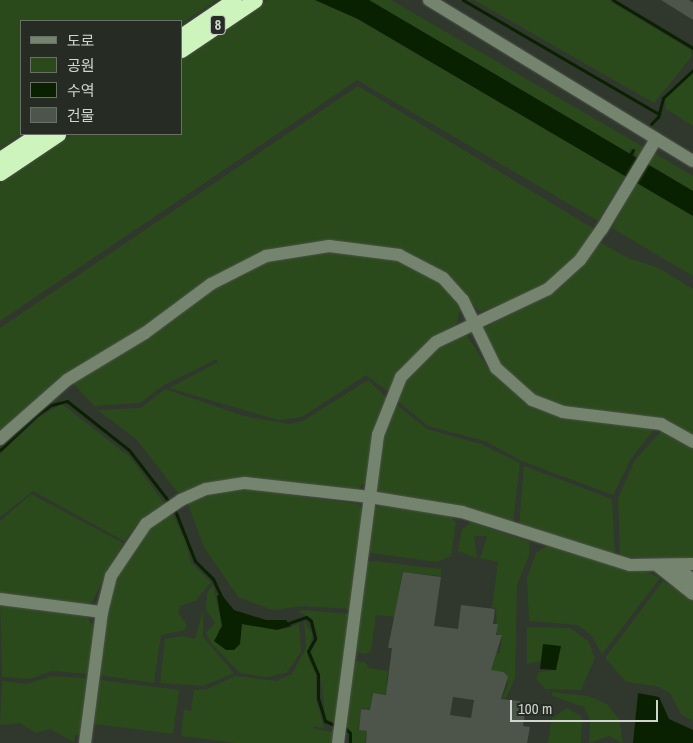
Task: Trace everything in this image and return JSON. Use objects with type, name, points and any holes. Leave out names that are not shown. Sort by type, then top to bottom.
[{"type":"highway","name":"8","points":[[182,35],[234,0]]},
{"type":"highway","name":"8","points":[[182,49],[255,0]]},
{"type":"highway","points":[[0,159],[36,135]]},
{"type":"highway","points":[[0,173],[57,135]]},
{"type":"street","points":[[429,0],[653,145],[693,161]]},
{"type":"street","points":[[338,743],[378,435],[401,377],[436,342],[471,323],[548,289],[580,260],[653,145]]},
{"type":"street","points":[[0,439],[67,380],[145,333],[211,284],[258,258],[291,249],[351,247],[414,261],[452,286],[463,300],[471,323],[496,368],[532,400],[563,412],[661,424],[693,442]]},
{"type":"street","points":[[85,743],[102,612],[111,576],[129,544],[171,506],[206,489],[245,483],[370,497],[462,512],[592,555],[630,565],[658,567],[693,564]]},
{"type":"street","points":[[675,566],[693,580]]},
{"type":"street","points":[[658,567],[693,594]]},
{"type":"street","points":[[0,599],[102,612]]},
{"type":"green space","points":[[0,0],[217,0],[182,23],[182,20],[20,20],[20,135],[0,148]]},
{"type":"green space","points":[[268,0],[315,0],[357,19],[625,176],[598,221],[357,80],[0,321],[0,184],[72,135],[182,135],[182,59]]},
{"type":"green space","points":[[369,0],[391,0],[645,148],[639,159],[630,147],[629,153]]},
{"type":"green space","points":[[474,0],[608,0],[691,50],[692,56],[654,103]]},
{"type":"green space","points":[[693,71],[693,126],[666,109],[665,97]]},
{"type":"green space","points":[[358,86],[594,229],[577,256],[545,287],[480,312],[446,275],[348,243],[313,242],[264,252],[65,377],[0,431],[0,328]]},
{"type":"green space","points":[[654,153],[693,176],[693,191],[648,164]]},
{"type":"green space","points":[[636,182],[693,216],[693,276],[612,228]]},
{"type":"green space","points":[[601,243],[628,258],[659,268],[693,289],[693,436],[670,421],[556,405],[535,396],[500,369],[482,329],[556,291]]},
{"type":"green space","points":[[343,251],[398,260],[435,277],[460,308],[457,323],[431,340],[389,392],[366,375],[302,417],[278,420],[169,388],[218,362],[217,359],[164,385],[140,403],[94,406],[73,383],[248,267],[289,254]]},
{"type":"green space","points":[[466,334],[486,365],[520,397],[656,427],[632,457],[613,495],[522,461],[485,441],[428,426],[393,397],[402,378],[437,344]]},
{"type":"green space","points":[[368,380],[387,398],[369,480],[356,490],[247,477],[204,483],[179,494],[137,440],[98,410],[141,408],[165,389],[244,416],[289,424],[303,421]]},
{"type":"green space","points":[[392,401],[427,429],[481,444],[520,463],[513,523],[381,493],[377,489],[381,438]]},
{"type":"green space","points":[[62,404],[130,457],[164,503],[137,524],[124,541],[33,491],[0,517],[0,454],[39,417]]},
{"type":"green space","points":[[663,429],[693,447],[693,558],[620,558],[618,498],[635,460]]},
{"type":"green space","points":[[524,466],[612,499],[615,557],[519,526]]},
{"type":"green space","points":[[236,488],[358,504],[362,508],[351,609],[302,606],[273,610],[238,597],[204,547],[187,502]]},
{"type":"green space","points":[[31,494],[123,543],[92,602],[83,605],[0,593],[0,521]]},
{"type":"green space","points":[[380,505],[451,516],[456,523],[451,556],[436,562],[372,553],[368,549],[371,512]]},
{"type":"green space","points":[[171,512],[185,540],[191,563],[211,582],[195,601],[180,606],[178,613],[187,625],[185,630],[161,635],[154,683],[98,675],[114,579],[139,537]]},
{"type":"green space","points":[[471,522],[529,542],[529,555],[517,585],[515,678],[506,698],[502,698],[508,684],[505,671],[487,674],[494,652],[500,653],[502,635],[497,634],[496,608],[492,607],[498,562],[480,558],[487,536],[474,536],[477,558],[458,551],[462,530]]},
{"type":"green space","points":[[548,545],[609,565],[643,570],[660,578],[602,654],[591,635],[578,625],[529,621],[527,578],[536,553]]},
{"type":"green space","points":[[373,561],[441,569],[441,576],[402,572],[396,617],[376,615],[371,651],[365,654],[355,651],[367,562]]},
{"type":"green space","points":[[663,581],[693,599],[693,721],[681,714],[670,693],[656,686],[626,682],[605,658]]},
{"type":"green space","points":[[213,585],[222,626],[218,631],[241,630],[242,624],[285,629],[299,624],[301,652],[286,673],[266,677],[240,673],[211,643],[206,633],[215,623],[206,610],[207,593]]},
{"type":"green space","points":[[0,603],[87,617],[94,627],[88,674],[52,671],[30,679],[2,677]]},
{"type":"green space","points":[[302,610],[350,614],[336,724],[326,719],[320,675],[311,653],[318,637],[312,618],[298,612]]},
{"type":"green space","points":[[203,611],[203,637],[234,673],[203,686],[160,683],[165,639],[183,636],[195,639]]},
{"type":"green space","points":[[304,621],[313,634],[307,655],[316,675],[316,699],[324,728],[314,726],[314,729],[334,732],[333,743],[236,743],[181,736],[184,710],[191,711],[194,690],[208,689],[235,676],[276,681],[292,674],[306,648]]},
{"type":"green space","points":[[527,627],[570,628],[588,641],[595,658],[581,690],[546,689],[536,679],[539,672],[556,670],[545,655],[541,661],[527,664]]},
{"type":"green space","points":[[355,661],[365,662],[369,668],[388,671],[386,685],[396,687],[395,695],[372,693],[370,709],[361,708],[358,730],[367,731],[365,743],[352,743],[352,733],[344,724]]},
{"type":"green space","points":[[52,676],[87,678],[80,734],[75,735],[74,742],[50,729],[36,733],[20,723],[0,725],[2,681],[27,684]]},
{"type":"green space","points":[[100,680],[179,690],[173,734],[94,724]]},
{"type":"green space","points":[[552,692],[588,696],[607,704],[619,719],[623,743],[609,736],[589,743],[590,720],[584,707],[552,696]]},
{"type":"green space","points":[[567,708],[582,717],[581,743],[548,743],[552,718]]},
{"type":"water","points":[[315,0],[369,0],[693,191],[693,216],[358,19]]},
{"type":"water","points":[[221,594],[234,610],[266,620],[286,620],[291,626],[277,630],[242,624],[240,644],[234,650],[226,650],[214,641],[222,626],[217,596]]},
{"type":"water","points":[[543,644],[561,646],[556,670],[540,669]]},
{"type":"water","points":[[638,693],[659,697],[669,719],[693,730],[693,743],[633,743]]},
{"type":"building","points":[[661,0],[689,0],[693,3],[693,20]]},
{"type":"building","points":[[403,572],[441,577],[434,626],[458,629],[461,605],[495,609],[493,624],[498,624],[496,635],[502,635],[491,670],[504,672],[508,677],[501,699],[520,701],[518,712],[525,713],[523,726],[530,727],[527,743],[366,743],[367,731],[359,730],[361,709],[370,710],[373,693],[386,695],[392,648],[388,648]],"holes":[[[453,697],[474,700],[471,718],[450,715]]]},
{"type":"waterway","points":[[463,0],[659,114]]},
{"type":"waterway","points":[[613,0],[693,48]]},
{"type":"waterway","points":[[651,124],[658,117],[663,98],[693,70]]},
{"type":"waterway","points":[[629,157],[633,150]]},
{"type":"waterway","points":[[0,450],[37,415],[51,405],[67,401],[129,450],[170,503]]},
{"type":"waterway","points":[[174,508],[195,561],[213,579],[222,598]]},
{"type":"waterway","points":[[286,624],[306,617],[311,621],[315,639],[308,651],[318,674],[318,698],[325,721],[337,726]]},
{"type":"waterway","points":[[344,727],[350,733],[350,743]]}]
